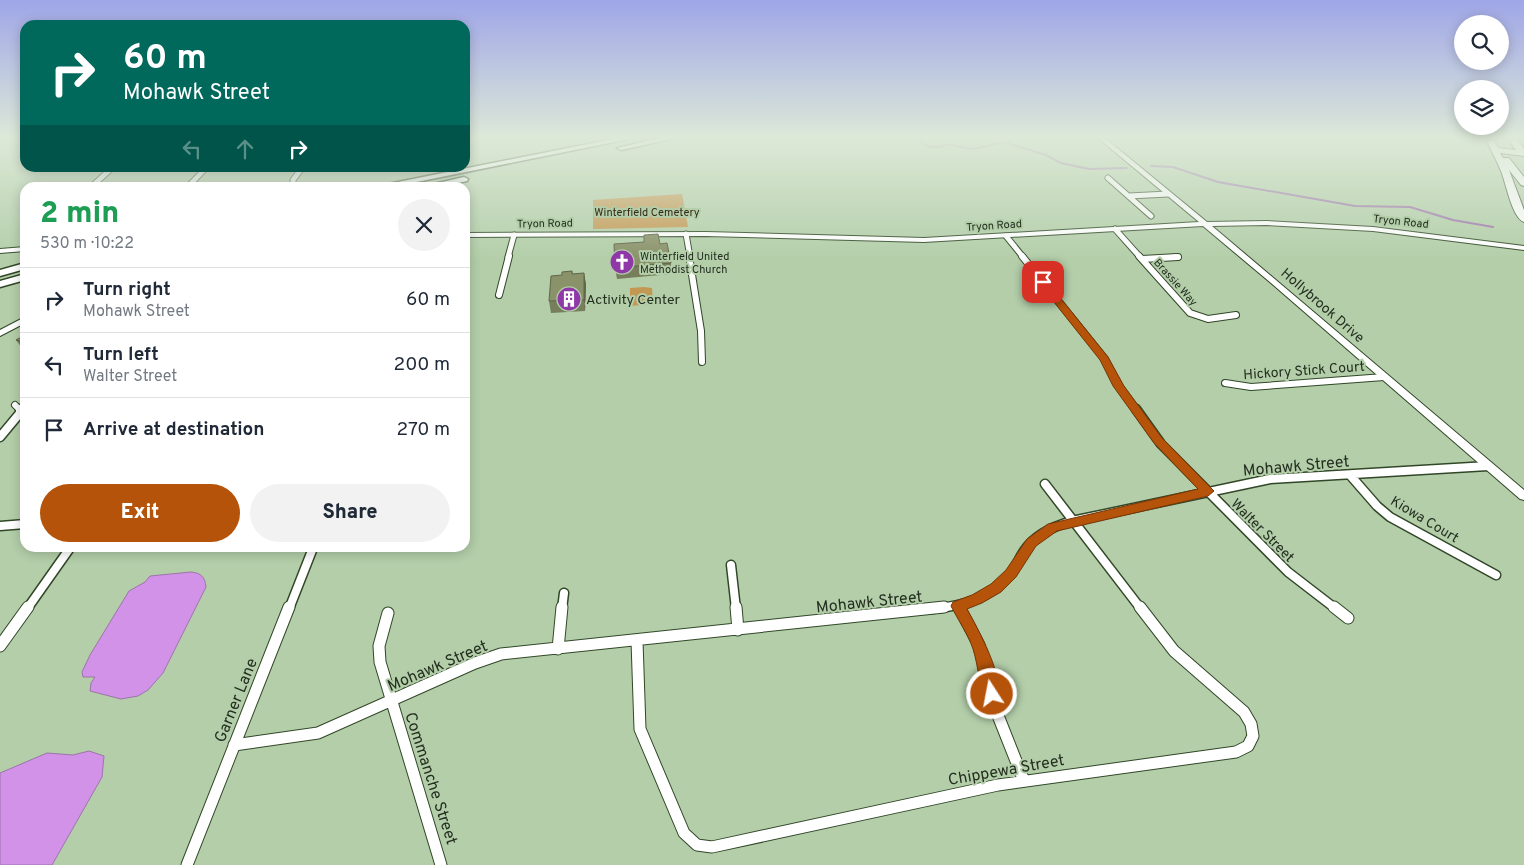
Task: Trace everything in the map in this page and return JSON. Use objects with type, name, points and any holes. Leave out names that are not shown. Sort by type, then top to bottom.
[{"type":"highway","points":[[1508,178],[1524,219]]},
{"type":"main road","points":[[401,182],[419,178]]},
{"type":"main road","points":[[449,182],[467,178]]},
{"type":"main road","points":[[0,273],[20,267]]},
{"type":"main road","points":[[0,284],[20,279]]},
{"type":"street","points":[[1108,178],[1151,216]]},
{"type":"street","name":"Hollybrook Drive","points":[[1149,178],[1274,281],[1524,496]]},
{"type":"street","points":[[1129,196],[1168,194]]},
{"type":"street","name":"Tryon Road","points":[[470,235],[686,234],[896,240],[1006,236],[1204,224],[1281,224],[1355,228],[1524,248]]},
{"type":"street","name":"Brassie Way","points":[[1115,229],[1192,314],[1208,319],[1236,315]]},
{"type":"street","points":[[686,234],[701,331],[702,362]]},
{"type":"street","points":[[499,295],[514,235]]},
{"type":"street","name":"Walter Street","points":[[1006,236],[1105,359],[1118,386],[1158,440],[1288,572],[1348,618]]},
{"type":"street","points":[[0,251],[20,248]]},
{"type":"street","points":[[1142,258],[1178,257]]},
{"type":"street","points":[[0,333],[20,323]]},
{"type":"street","name":"Hickory Stick Court","points":[[1225,383],[1250,387],[1384,377]]},
{"type":"street","points":[[0,437],[20,413],[20,409],[15,405]]},
{"type":"street","name":"Mohawk Street","points":[[234,745],[318,733],[487,658],[505,654],[958,606],[983,596],[1007,579],[1024,552],[1036,538],[1053,527],[1072,521],[1270,479],[1488,466]]},
{"type":"street","name":"Kiowa Court","points":[[1350,475],[1377,506],[1392,519],[1496,575]]},
{"type":"street","points":[[1045,484],[1072,521]]},
{"type":"street","name":"Chippewa Street","points":[[637,641],[640,729],[684,833],[690,842],[699,847],[724,846],[1024,781],[1236,752],[1247,748],[1253,739],[1251,722],[1244,712],[1174,651],[1072,521]]},
{"type":"street","points":[[0,526],[20,524]]},
{"type":"street","points":[[0,646],[67,552]]},
{"type":"street","name":"Garner Lane","points":[[187,865],[311,552]]},
{"type":"street","points":[[731,565],[738,630]]},
{"type":"street","points":[[558,648],[564,594]]},
{"type":"street","points":[[958,606],[979,645],[997,712],[1024,781]]},
{"type":"street","name":"Commanche Street","points":[[388,613],[378,654],[390,701],[441,865]]},
{"type":"green space","name":"Winterfield Cemetery","points":[[682,194],[688,227],[593,229],[593,200]]},
{"type":"green space","points":[[630,288],[652,288],[653,304],[630,306]]},
{"type":"shaded area","points":[[191,572],[202,576],[206,587],[163,673],[148,690],[138,696],[121,699],[90,691],[91,683],[95,677],[83,677],[82,672],[90,655],[129,591],[145,582],[150,576]]},
{"type":"shaded area","points":[[89,751],[104,756],[102,777],[52,865],[0,865],[0,773],[47,753],[73,755]]},
{"type":"building","points":[[658,234],[660,244],[667,243],[671,263],[615,268],[614,244],[644,242],[644,235]]},
{"type":"building","points":[[572,271],[572,274],[584,273],[584,300],[549,301],[551,276],[562,275],[562,272]]},
{"type":"waterway","points":[[1207,178],[1218,182],[1355,206],[1410,207],[1453,220],[1493,227]]},
{"type":"place","name":"Winterfield United Methodist Church","points":[[622,262]]},
{"type":"place","name":"Activity Center","points":[[569,299]]},
{"type":"route","points":[[992,694],[984,657],[974,633],[958,606],[977,599],[996,588],[1011,574],[1032,542],[1047,530],[1059,524],[1208,491],[1158,440],[1118,386],[1105,359],[1043,282]]}]
